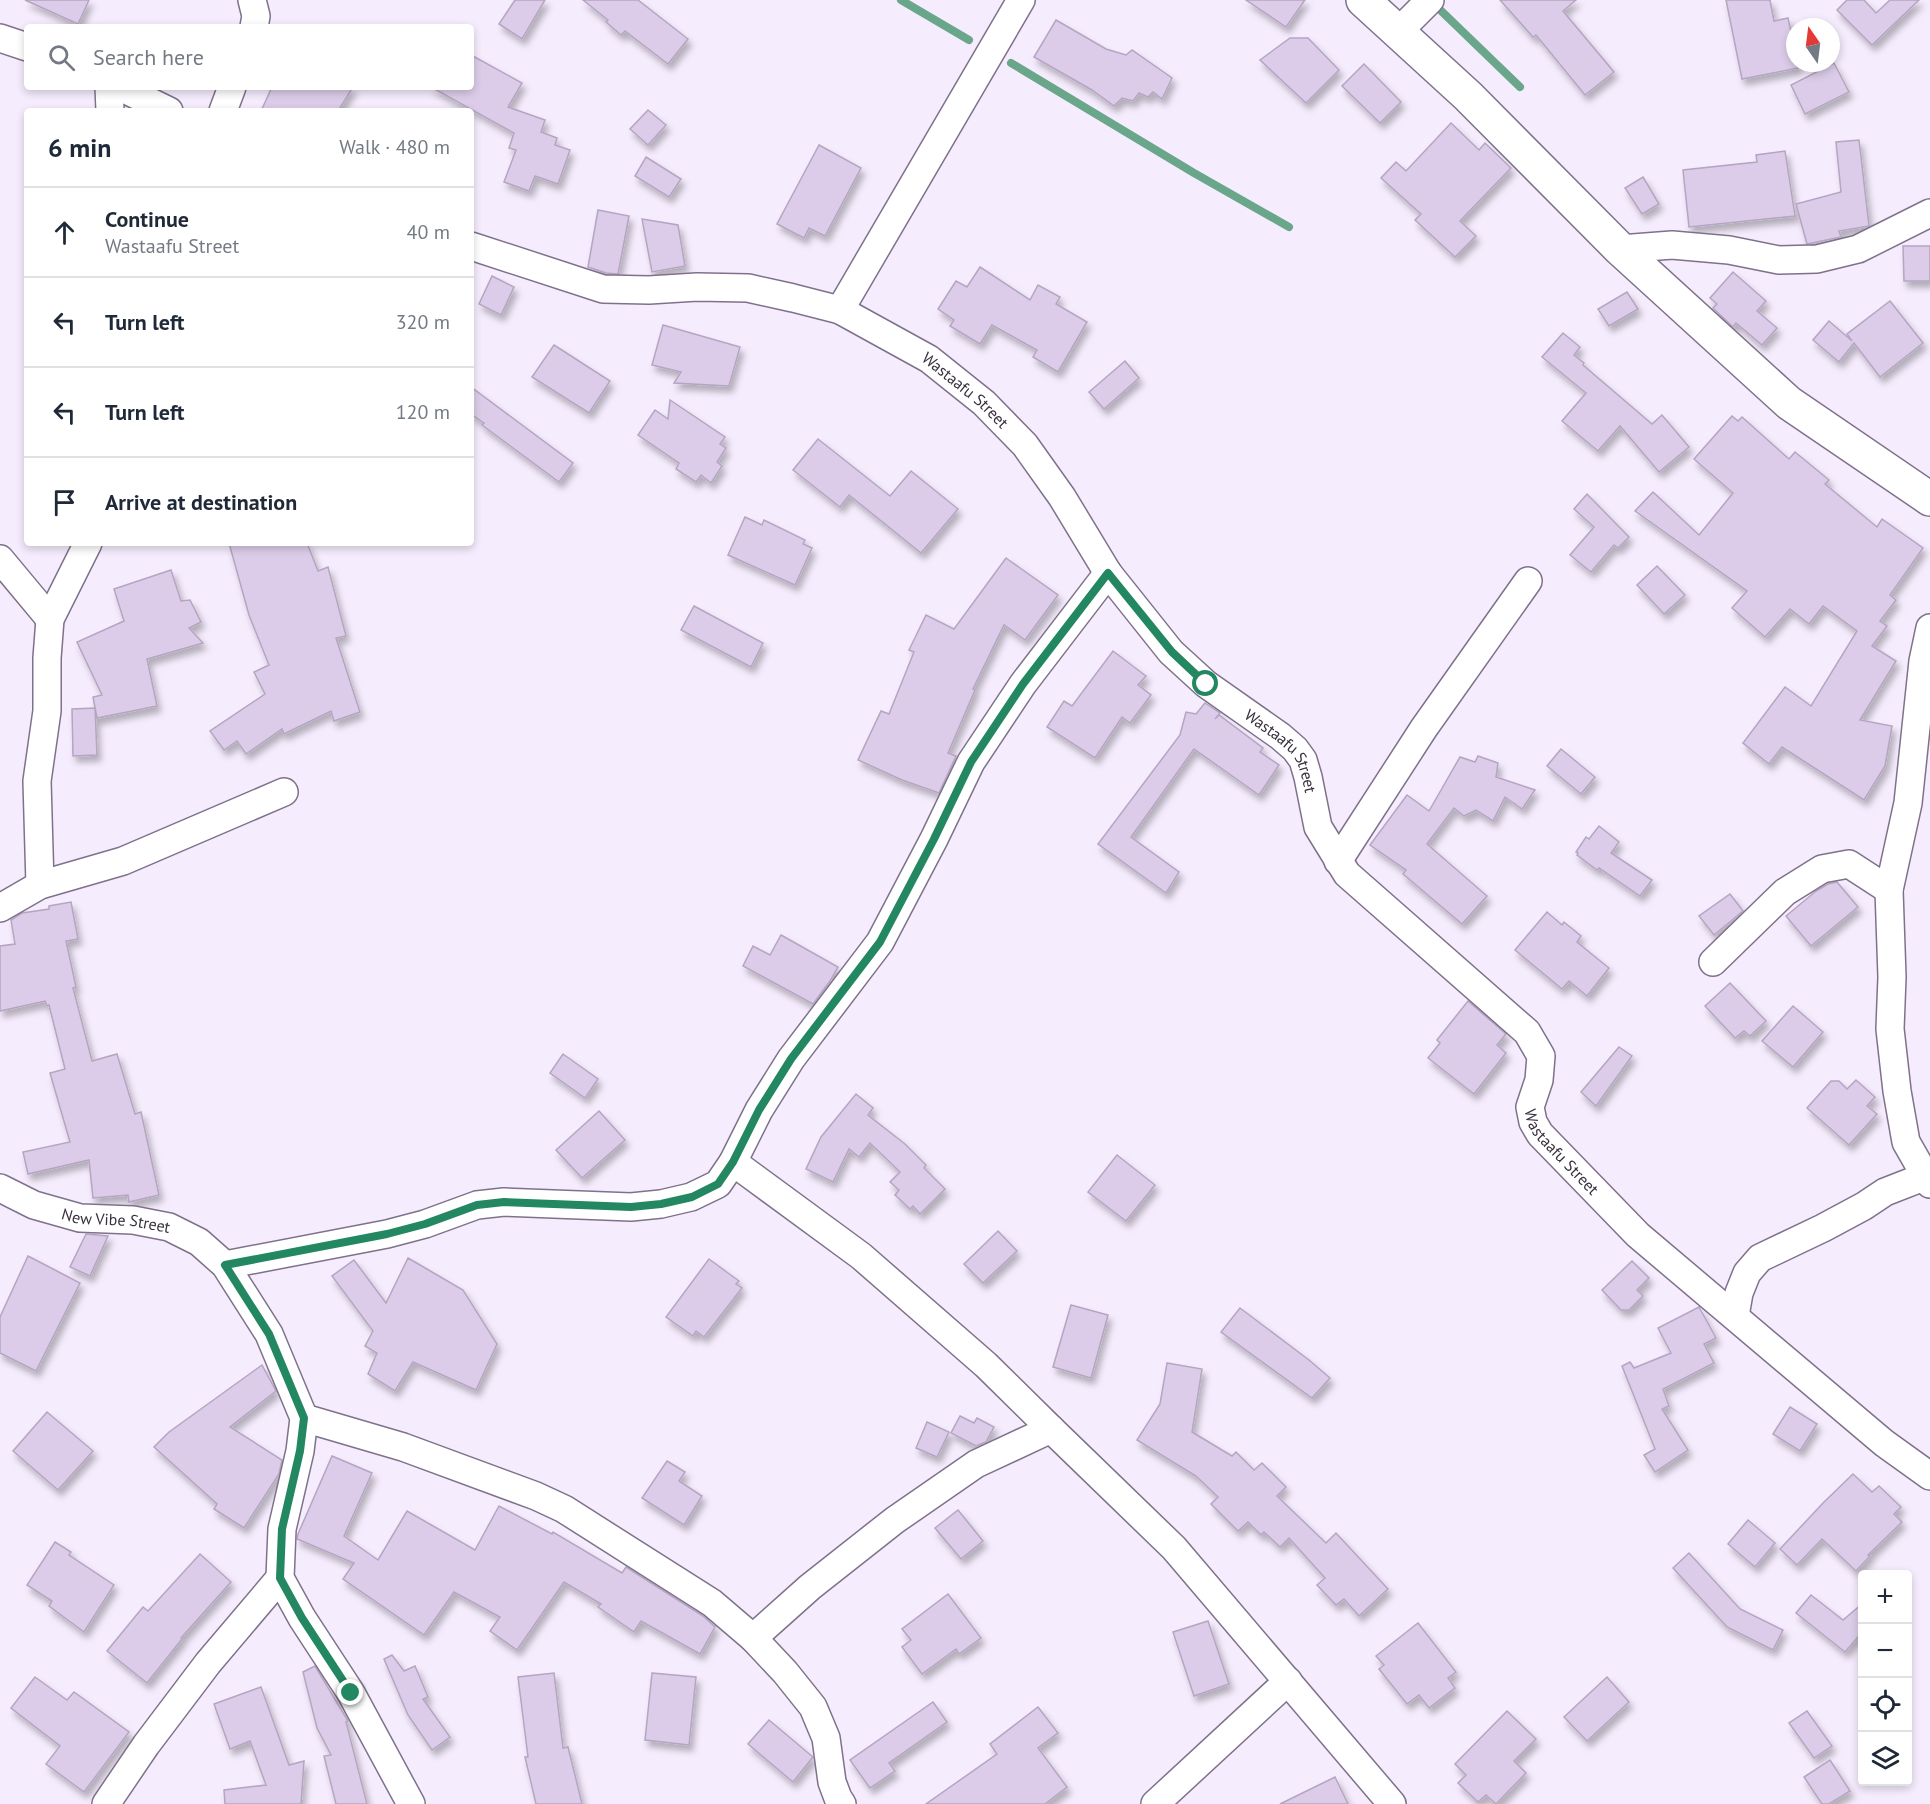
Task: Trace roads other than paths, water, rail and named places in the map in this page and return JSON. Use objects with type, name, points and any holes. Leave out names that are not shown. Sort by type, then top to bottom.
[{"type":"main road","points":[[1363,0],[1468,96],[1620,249],[1789,403],[1930,499]]},
{"type":"street","points":[[252,0],[256,16],[255,24]]},
{"type":"street","points":[[840,310],[1021,0]]},
{"type":"street","points":[[1399,31],[1430,0]]},
{"type":"street","points":[[0,38],[24,46]]},
{"type":"street","points":[[110,90],[110,108]]},
{"type":"street","points":[[126,90],[163,108]]},
{"type":"street","points":[[224,108],[231,90]]},
{"type":"street","points":[[1620,249],[1672,245],[1729,250],[1779,260],[1817,259],[1858,249],[1930,213]]},
{"type":"street","name":"Wastaafu Street","points":[[474,247],[603,289],[649,290],[697,286],[748,288],[840,310],[929,359],[984,403],[1025,445],[1062,497],[1108,573],[1172,652],[1206,684],[1295,749],[1303,760],[1318,827],[1347,874],[1527,1032],[1541,1056],[1539,1080],[1530,1107],[1533,1122],[1540,1134],[1638,1235],[1884,1443],[1930,1476]]},
{"type":"street","points":[[40,885],[37,782],[47,711],[50,619],[86,546]]},
{"type":"street","points":[[0,559],[50,619]]},
{"type":"street","points":[[225,1265],[387,1234],[425,1224],[477,1205],[504,1202],[631,1207],[661,1204],[692,1197],[718,1184],[733,1162],[759,1110],[791,1059],[880,942],[971,762],[1023,684],[1108,573]]},
{"type":"street","points":[[1338,861],[1424,728],[1528,581]]},
{"type":"street","points":[[1735,1316],[1739,1293],[1747,1273],[1760,1258],[1833,1223],[1885,1192],[1928,1180],[1906,1142],[1897,1091],[1890,1029],[1892,966],[1890,890],[1908,803],[1923,661],[1930,628]]},
{"type":"street","points":[[0,908],[40,885],[123,861],[284,792]]},
{"type":"street","points":[[1713,962],[1785,892],[1822,869],[1849,864],[1890,890]]},
{"type":"street","points":[[733,1162],[861,1256],[986,1365],[1052,1429],[1174,1548],[1392,1804]]},
{"type":"street","name":"New Vibe Street","points":[[0,1188],[34,1205],[80,1218],[133,1220],[170,1227],[199,1242],[225,1265],[269,1334],[304,1418]]},
{"type":"street","points":[[411,1804],[351,1693],[302,1618],[280,1578],[282,1529],[300,1451],[304,1418],[403,1447],[536,1496],[564,1509],[712,1603],[753,1638],[785,1671],[813,1707],[826,1738],[832,1782],[842,1804]]},
{"type":"street","points":[[753,1638],[810,1587],[895,1520],[976,1464],[1052,1429]]},
{"type":"street","points":[[106,1804],[146,1745],[208,1663],[280,1578]]},
{"type":"street","points":[[1155,1804],[1288,1681]]},
{"type":"waterway","points":[[901,0],[969,40]]},
{"type":"waterway","points":[[1432,2],[1520,87]]},
{"type":"waterway","points":[[1011,63],[1289,227]]}]
